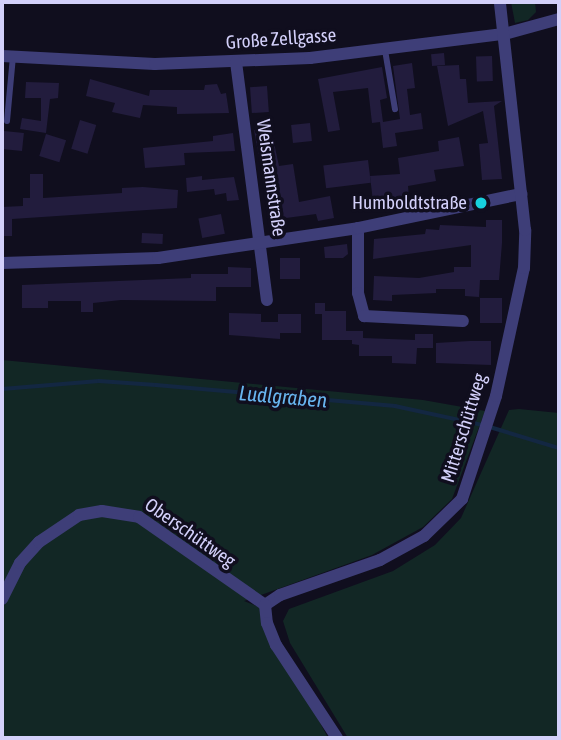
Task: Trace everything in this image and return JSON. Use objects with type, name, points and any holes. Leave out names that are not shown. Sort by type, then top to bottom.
[{"type":"street","name":"Mitterschüttweg","points":[[265,605],[280,595],[380,560],[424,536],[462,499],[491,411],[520,300],[525,230],[500,2]]},
{"type":"street","name":"Große Zellgasse","points":[[7,56],[155,64],[236,62],[385,50],[504,34],[559,19]]},
{"type":"street","name":"Weismannstraße","points":[[236,62],[267,300]]},
{"type":"street","points":[[2,263],[88,264],[261,244],[358,228],[521,194]]},
{"type":"street","points":[[358,228],[358,293],[364,316],[463,321]]},
{"type":"street","name":"Oberschüttweg","points":[[2,599],[20,563],[39,542],[79,515],[102,511],[139,517],[265,605]]},
{"type":"street","points":[[265,605],[267,623],[276,645],[337,738]]},
{"type":"lane","points":[[385,50],[395,109]]},
{"type":"lane","points":[[7,56],[7,121]]},
{"type":"green space","points":[[511,2],[535,2],[536,12],[528,20],[515,23]]},
{"type":"green space","points":[[2,360],[423,400],[485,411],[452,499],[423,527],[372,555],[244,601],[259,607],[328,738],[2,738]]},
{"type":"green space","points":[[509,410],[559,413],[559,738],[348,738],[290,643],[283,621],[289,609],[393,571],[435,545],[461,518]]},
{"type":"building","points":[[444,53],[445,65],[432,66],[431,54]]},
{"type":"building","points":[[492,56],[493,81],[477,82],[476,57]]},
{"type":"building","points":[[412,63],[415,88],[407,89],[410,115],[421,113],[423,129],[395,133],[397,146],[383,148],[380,122],[372,123],[368,88],[333,92],[340,130],[328,132],[318,79],[382,67],[387,98],[380,100],[383,122],[400,119],[393,66]]},
{"type":"building","points":[[459,65],[460,79],[466,79],[468,103],[502,101],[494,106],[502,179],[482,180],[479,144],[488,143],[483,111],[448,126],[437,66]]},
{"type":"building","points":[[90,79],[149,96],[150,90],[204,90],[205,85],[217,84],[221,94],[226,93],[229,113],[177,114],[177,107],[143,105],[140,118],[112,112],[115,103],[86,96]]},
{"type":"building","points":[[26,82],[59,83],[58,98],[50,99],[46,133],[20,129],[22,118],[41,121],[41,98],[25,98]]},
{"type":"building","points":[[267,86],[269,112],[252,113],[250,87]]},
{"type":"building","points":[[80,120],[96,125],[87,154],[71,149]]},
{"type":"building","points":[[310,123],[312,141],[293,143],[291,125]]},
{"type":"building","points":[[264,129],[265,140],[273,138],[279,166],[293,164],[299,202],[330,196],[334,218],[318,221],[316,214],[271,220],[265,156],[259,158],[254,130]]},
{"type":"building","points":[[4,131],[24,133],[22,151],[2,149]]},
{"type":"building","points":[[233,133],[235,151],[184,153],[185,165],[145,168],[143,148],[213,141],[213,136]]},
{"type":"building","points":[[46,134],[66,140],[59,162],[39,156]]},
{"type":"building","points":[[459,137],[464,166],[434,170],[436,181],[408,186],[409,198],[383,200],[384,209],[374,210],[370,176],[400,174],[398,158],[439,151],[438,141]]},
{"type":"building","points":[[368,160],[371,183],[326,188],[323,165]]},
{"type":"building","points":[[30,174],[43,174],[43,198],[122,193],[122,188],[143,187],[178,190],[177,208],[12,219],[12,236],[2,236],[2,207],[23,206],[23,198],[30,198]]},
{"type":"building","points":[[202,176],[202,180],[234,177],[239,200],[227,201],[226,193],[215,195],[214,189],[187,192],[186,178]]},
{"type":"building","points":[[221,214],[225,234],[202,238],[198,218]]},
{"type":"building","points":[[486,220],[502,220],[499,280],[480,280],[479,297],[465,296],[465,289],[436,289],[436,293],[392,295],[392,301],[373,300],[374,276],[419,278],[454,272],[454,267],[471,267],[471,245],[373,259],[374,239],[425,234],[426,229],[439,230],[440,225],[486,227]]},
{"type":"building","points":[[142,233],[163,234],[162,244],[141,243]]},
{"type":"building","points":[[347,244],[348,254],[343,258],[325,258],[324,247]]},
{"type":"building","points":[[280,258],[300,258],[300,279],[280,279]]},
{"type":"building","points":[[228,267],[251,268],[251,287],[216,287],[216,301],[121,300],[93,303],[93,312],[81,312],[81,301],[48,301],[48,308],[22,308],[22,285],[191,278],[191,274],[228,274]]},
{"type":"building","points":[[480,298],[502,298],[502,323],[480,323]]},
{"type":"building","points":[[315,303],[325,303],[325,311],[346,311],[346,331],[363,331],[363,338],[415,340],[415,334],[433,334],[433,348],[417,348],[416,364],[392,363],[392,356],[359,356],[359,345],[352,344],[352,340],[322,340],[322,314],[315,314]]},
{"type":"building","points":[[229,313],[261,314],[261,322],[278,322],[278,314],[301,314],[301,333],[280,333],[280,339],[229,335]]},
{"type":"building","points":[[491,341],[491,365],[436,363],[436,343]]},
{"type":"waterway","name":"Ludlgraben","points":[[2,389],[99,381],[156,385],[395,406],[483,425]]},
{"type":"waterway","name":"Ludlgraben","points":[[490,427],[559,448]]},
{"type":"place","name":"Humboldtstraße","points":[[481,203]]}]
